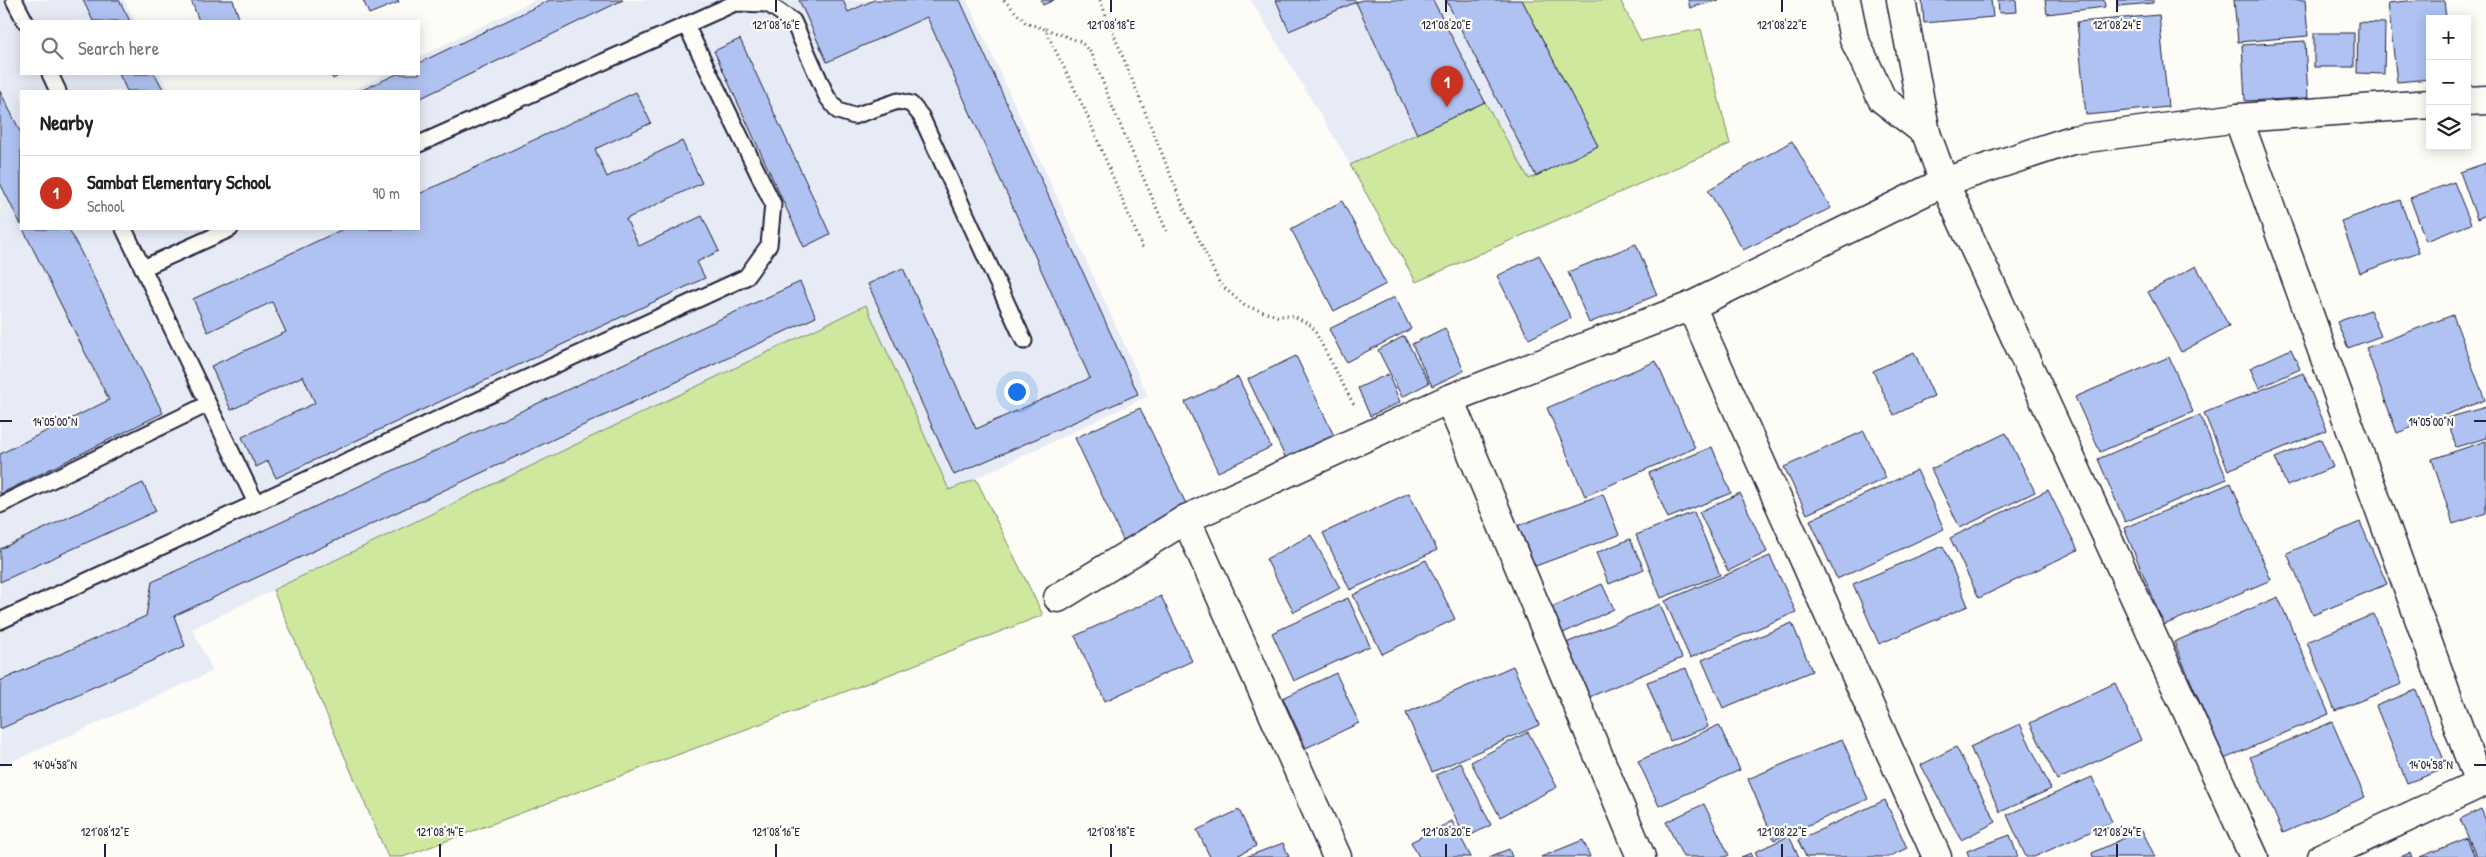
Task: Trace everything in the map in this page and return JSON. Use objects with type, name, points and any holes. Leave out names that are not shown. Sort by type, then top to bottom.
[{"type":"street","points":[[1846,0],[1854,39],[1882,99],[1926,133]]},
{"type":"street","points":[[1901,0],[1926,133],[1944,182],[2254,857]]},
{"type":"street","points":[[2471,101],[2486,100]]},
{"type":"street","points":[[1058,598],[1186,519],[1449,399],[1691,306],[1944,182],[2072,140],[2238,118],[2426,104]]},
{"type":"street","points":[[2238,118],[2483,783],[2322,857]]},
{"type":"street","points":[[1691,306],[1937,857]]},
{"type":"street","points":[[1449,399],[1641,857]]},
{"type":"street","points":[[1186,519],[1337,857]]},
{"type":"lane","points":[[14,0],[24,20]]},
{"type":"lane","points":[[420,144],[735,3],[768,4],[793,21],[827,98],[838,111],[854,116],[898,101],[911,104],[921,116],[1024,340]]},
{"type":"lane","points":[[0,621],[746,277],[768,245],[773,204],[686,24]]},
{"type":"lane","points":[[50,75],[58,90]]},
{"type":"lane","points":[[124,230],[256,502]]},
{"type":"lane","points":[[143,268],[228,230]]},
{"type":"lane","points":[[0,505],[208,404]]},
{"type":"path","points":[[1004,0],[1026,23],[1081,42],[1092,54],[1112,106],[1168,234]]},
{"type":"path","points":[[1100,0],[1183,206],[1220,284],[1245,306],[1277,316],[1294,316],[1312,326],[1369,435]]},
{"type":"path","points":[[1045,29],[1084,108],[1143,249]]},
{"type":"shaded area","points":[[0,0],[124,0],[134,20],[20,20],[20,75],[161,75],[168,90],[20,90],[20,230],[420,230],[420,90],[352,90],[383,75],[420,75],[420,57],[535,0],[967,0],[1148,396],[949,491],[866,305],[192,629],[213,671],[0,767]]},
{"type":"shaded area","points":[[1251,0],[1522,0],[1598,146],[1416,282],[1343,152]]},
{"type":"green space","points":[[1522,0],[1620,0],[1641,41],[1701,29],[1730,144],[1416,282],[1350,165],[1485,102],[1529,179],[1598,146]]},
{"type":"green space","points":[[866,305],[949,490],[976,479],[1043,615],[803,708],[403,857],[388,857],[273,590]]},
{"type":"building","points":[[83,0],[119,0],[129,20],[93,20]]},
{"type":"building","points":[[191,0],[233,0],[240,20],[199,20]]},
{"type":"building","points":[[363,0],[398,0],[399,2],[369,14]]},
{"type":"building","points":[[550,0],[623,0],[420,99],[420,90],[362,90],[395,75],[420,75],[420,63]]},
{"type":"building","points":[[799,0],[843,0],[848,12],[874,0],[960,0],[1138,394],[954,475],[868,284],[903,268],[976,429],[1090,378],[927,17],[827,62]]},
{"type":"building","points":[[1041,0],[1054,0],[1043,5]]},
{"type":"building","points":[[1276,0],[1355,0],[1356,2],[1289,31]]},
{"type":"building","points":[[1362,0],[1433,0],[1485,102],[1417,134],[1356,2]]},
{"type":"building","points":[[1446,0],[1522,0],[1598,146],[1536,176]]},
{"type":"building","points":[[1688,0],[1719,0],[1690,8]]},
{"type":"building","points":[[1922,0],[1991,0],[1993,17],[1924,23]]},
{"type":"building","points":[[1998,0],[2016,0],[2017,12],[1999,13]]},
{"type":"building","points":[[2045,0],[2104,0],[2105,7],[2047,14]]},
{"type":"building","points":[[2117,0],[2153,0],[2153,3],[2118,6]]},
{"type":"building","points":[[2234,0],[2305,0],[2308,36],[2238,42]]},
{"type":"building","points":[[2444,0],[2446,15],[2426,15],[2426,79],[2397,82],[2388,3]]},
{"type":"building","points":[[2159,15],[2168,107],[2086,115],[2077,22]]},
{"type":"building","points":[[2358,22],[2385,23],[2384,74],[2357,73]]},
{"type":"building","points":[[2314,33],[2354,33],[2354,67],[2314,67]]},
{"type":"building","points":[[740,39],[830,234],[804,247],[714,51]]},
{"type":"building","points":[[2305,41],[2308,98],[2245,101],[2242,45]]},
{"type":"building","points":[[119,75],[156,75],[163,90],[127,90]]},
{"type":"building","points":[[331,75],[340,75],[333,79]]},
{"type":"building","points":[[0,91],[20,131],[20,223],[0,183]]},
{"type":"building","points":[[636,92],[651,123],[595,149],[607,177],[682,141],[702,183],[626,219],[639,246],[702,216],[719,251],[697,262],[705,278],[276,478],[268,461],[256,467],[242,437],[315,403],[303,376],[231,410],[211,366],[286,332],[272,302],[208,332],[193,299],[341,230],[420,230],[420,194]]},
{"type":"building","points":[[1792,141],[1831,208],[1743,250],[1708,190]]},
{"type":"building","points":[[2486,163],[2486,215],[2477,219],[2460,172]]},
{"type":"building","points":[[2454,182],[2471,224],[2426,241],[2410,198]]},
{"type":"building","points":[[2400,200],[2419,252],[2360,273],[2341,221]]},
{"type":"building","points":[[1342,201],[1386,284],[1334,311],[1291,229]]},
{"type":"building","points":[[24,230],[70,230],[163,413],[0,494],[0,454],[109,400]]},
{"type":"building","points":[[1636,244],[1657,295],[1589,323],[1568,272]]},
{"type":"building","points":[[1539,255],[1571,318],[1529,339],[1497,276]]},
{"type":"building","points":[[2196,266],[2229,326],[2181,352],[2148,292]]},
{"type":"building","points":[[800,282],[816,317],[174,616],[185,646],[0,729],[0,681],[146,616],[152,582]]},
{"type":"building","points":[[1395,297],[1411,329],[1346,362],[1329,329]]},
{"type":"building","points":[[2370,310],[2381,336],[2348,348],[2337,322]]},
{"type":"building","points":[[2453,315],[2485,400],[2397,433],[2366,348]]},
{"type":"building","points":[[1445,328],[1464,371],[1432,386],[1412,344]]},
{"type":"building","points":[[1404,336],[1429,383],[1402,397],[1378,350]]},
{"type":"building","points":[[2291,349],[2300,369],[2259,388],[2250,368]]},
{"type":"building","points":[[1914,352],[1934,396],[1894,415],[1873,371]]},
{"type":"building","points":[[1296,356],[1336,440],[1288,463],[1248,379]]},
{"type":"building","points":[[2169,357],[2193,412],[2100,452],[2075,397]]},
{"type":"building","points":[[1656,361],[1695,448],[1585,496],[1547,408]]},
{"type":"building","points":[[2303,373],[2327,430],[2228,470],[2204,413]]},
{"type":"building","points":[[1388,374],[1400,402],[1370,416],[1358,388]]},
{"type":"building","points":[[1238,377],[1271,447],[1218,472],[1185,402]]},
{"type":"building","points":[[2486,407],[2486,438],[2456,447],[2447,418]]},
{"type":"building","points":[[1140,408],[1189,510],[1123,540],[1075,438]]},
{"type":"building","points":[[2200,415],[2227,479],[2125,522],[2098,459]]},
{"type":"building","points":[[1864,431],[1886,478],[1807,514],[1784,467]]},
{"type":"building","points":[[2006,433],[2035,492],[1960,528],[1931,469]]},
{"type":"building","points":[[2321,439],[2333,467],[2287,486],[2275,458]]},
{"type":"building","points":[[2486,441],[2486,513],[2453,524],[2432,459]]},
{"type":"building","points":[[1712,447],[1731,493],[1668,518],[1649,473]]},
{"type":"building","points":[[1917,470],[1944,529],[1837,579],[1810,520]]},
{"type":"building","points":[[143,483],[156,511],[0,582],[0,549]]},
{"type":"building","points":[[2231,483],[2271,580],[2164,625],[2124,528]]},
{"type":"building","points":[[2048,490],[2078,550],[1979,598],[1950,538]]},
{"type":"building","points":[[1409,493],[1437,550],[1350,590],[1323,533]]},
{"type":"building","points":[[1740,493],[1767,552],[1728,571],[1699,512]]},
{"type":"building","points":[[1603,494],[1619,535],[1533,567],[1517,526]]},
{"type":"building","points":[[1694,512],[1720,575],[1661,598],[1636,535]]},
{"type":"building","points":[[2360,522],[2387,584],[2313,615],[2287,553]]},
{"type":"building","points":[[1311,535],[1340,588],[1294,612],[1266,559]]},
{"type":"building","points":[[1630,539],[1644,569],[1609,584],[1596,553]]},
{"type":"building","points":[[1943,546],[1968,606],[1879,644],[1853,584]]},
{"type":"building","points":[[1770,556],[1796,612],[1690,658],[1665,601]]},
{"type":"building","points":[[1426,560],[1455,619],[1382,654],[1353,595]]},
{"type":"building","points":[[1602,584],[1614,609],[1559,635],[1547,609]]},
{"type":"building","points":[[1161,596],[1192,661],[1105,701],[1075,636]]},
{"type":"building","points":[[2278,597],[2329,714],[2224,759],[2174,642]]},
{"type":"building","points":[[1348,598],[1370,646],[1294,681],[1272,633]]},
{"type":"building","points":[[1660,604],[1682,658],[1582,700],[1559,646]]},
{"type":"building","points":[[2374,614],[2402,684],[2335,711],[2307,642]]},
{"type":"building","points":[[1792,623],[1812,671],[1723,708],[1702,660]]},
{"type":"building","points":[[1513,666],[1539,725],[1432,772],[1406,713]]},
{"type":"building","points":[[1686,668],[1708,727],[1670,741],[1647,682]]},
{"type":"building","points":[[1336,673],[1359,723],[1306,748],[1283,698]]},
{"type":"building","points":[[2115,683],[2141,740],[2057,780],[2030,723]]},
{"type":"building","points":[[2416,690],[2447,768],[2407,783],[2376,706]]},
{"type":"building","points":[[2332,722],[2365,797],[2283,833],[2250,757]]},
{"type":"building","points":[[2020,724],[2051,789],[2000,812],[1970,747]]},
{"type":"building","points":[[1719,725],[1740,770],[1659,806],[1638,761]]},
{"type":"building","points":[[1528,732],[1557,787],[1500,817],[1471,762]]},
{"type":"building","points":[[1842,739],[1868,799],[1774,840],[1748,779]]},
{"type":"building","points":[[1956,747],[1996,822],[1961,840],[1921,765]]},
{"type":"building","points":[[1461,763],[1491,825],[1465,838],[1436,775]]},
{"type":"building","points":[[2092,777],[2112,822],[2034,857],[2026,857],[2007,815]]},
{"type":"building","points":[[1885,800],[1907,848],[1888,857],[1806,857],[1798,840]]},
{"type":"building","points":[[1704,804],[1729,855],[1725,857],[1683,857],[1666,822]]},
{"type":"building","points":[[2481,809],[2486,821],[2486,857],[2477,857],[2460,819]]},
{"type":"building","points":[[1239,810],[1256,846],[1235,857],[1210,857],[1197,830]]},
{"type":"building","points":[[1452,821],[1471,857],[1419,857],[1411,842]]},
{"type":"building","points":[[2142,830],[2155,857],[2093,857],[2092,853]]},
{"type":"building","points":[[2010,835],[2018,857],[1969,857],[1967,851]]},
{"type":"building","points":[[1789,836],[1799,857],[1758,857],[1755,852]]},
{"type":"building","points":[[2467,838],[2475,857],[2420,857]]},
{"type":"building","points":[[1583,840],[1590,857],[1541,857]]},
{"type":"building","points":[[1283,843],[1289,857],[1246,857]]},
{"type":"building","points":[[1509,849],[1512,857],[1489,857]]},
{"type":"building","points":[[1751,853],[1753,857],[1741,857]]},
{"type":"building","points":[[2410,853],[2412,857],[2400,857]]},
{"type":"place","name":"Sambat Elementary School","points":[[1447,107]]}]
